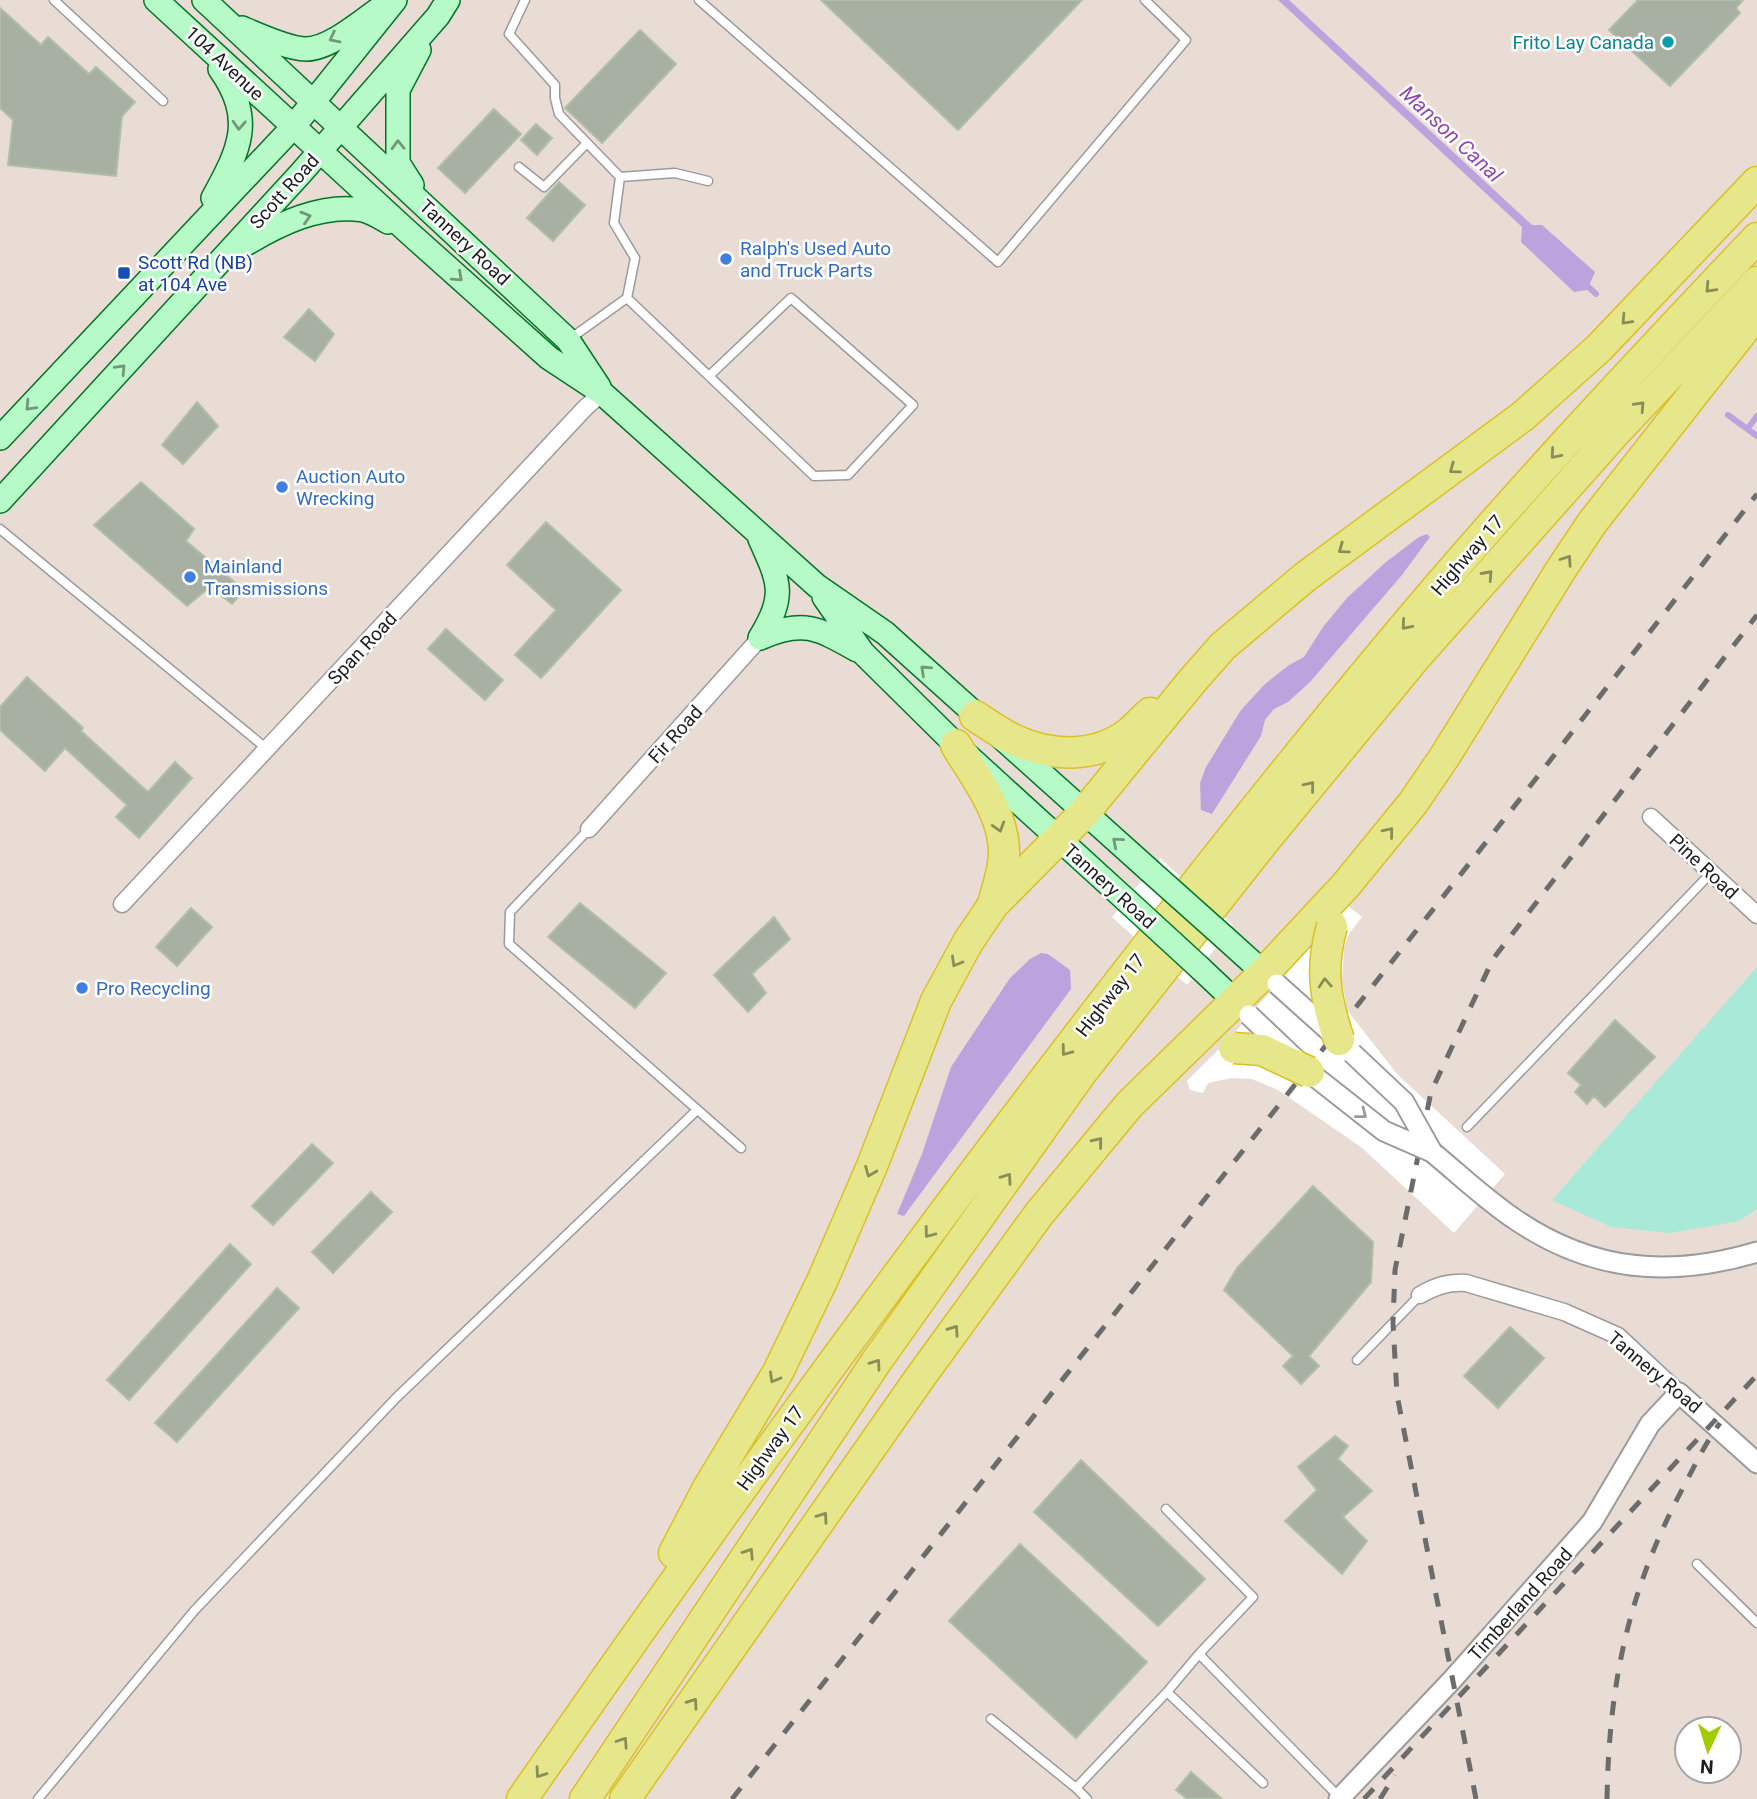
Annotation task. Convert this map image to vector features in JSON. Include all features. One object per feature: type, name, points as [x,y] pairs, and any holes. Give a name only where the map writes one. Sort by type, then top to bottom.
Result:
[{"type":"highway","points":[[621,1656],[708,1488],[778,1372],[844,1235],[936,1001],[968,942],[993,905],[1084,813],[1223,646],[1305,577],[1482,448],[1550,393],[1599,348],[1757,182]]},
{"type":"highway","name":"Highway 17","points":[[522,1799],[725,1509],[951,1203],[1243,823],[1390,644],[1590,414],[1757,238]]},
{"type":"highway","name":"Highway 17","points":[[585,1799],[876,1363],[1082,1072],[1266,839],[1415,658],[1613,435],[1757,282]]},
{"type":"highway","points":[[625,1799],[976,1299],[1040,1214],[1129,1105],[1242,1008],[1271,979],[1413,803],[1446,756],[1592,523],[1757,313]]},
{"type":"highway","points":[[975,716],[1014,740],[1032,747],[1067,753],[1083,752],[1112,743],[1129,733],[1193,680]]},
{"type":"highway","points":[[956,745],[989,802],[1000,828],[1004,854],[993,905]]},
{"type":"highway","points":[[1339,1040],[1324,981],[1326,952],[1346,885]]},
{"type":"highway","points":[[1129,1105],[1178,1067],[1217,1049],[1262,1050],[1309,1072]]},
{"type":"main road","name":"104 Avenue","points":[[156,0],[294,126]]},
{"type":"main road","name":"104 Avenue","points":[[204,0],[315,103]]},
{"type":"main road","points":[[227,21],[263,38],[307,49],[341,36],[393,0]]},
{"type":"main road","name":"Scott Road","points":[[0,438],[315,103],[393,0]]},
{"type":"main road","points":[[425,205],[398,163],[398,90],[443,8]]},
{"type":"main road","name":"Scott Road","points":[[0,501],[321,150],[443,8]]},
{"type":"main road","points":[[198,225],[234,159],[242,121],[232,86],[203,43]]},
{"type":"main road","name":"Tannery Road","points":[[315,103],[568,340],[602,393]]},
{"type":"main road","name":"Tannery Road","points":[[294,126],[549,358],[602,393],[817,586],[885,633],[1271,979]]},
{"type":"main road","points":[[223,258],[278,225],[333,209],[366,211],[407,231]]},
{"type":"main road","points":[[756,529],[775,572],[778,603],[774,616],[760,638]]},
{"type":"main road","name":"Tannery Road","points":[[817,586],[863,653],[956,745],[1242,1008]]},
{"type":"main road","points":[[760,638],[781,629],[804,627],[825,632],[863,653]]},
{"type":"street","name":"Span Road","points":[[122,904],[585,408],[602,393]]},
{"type":"street","name":"Fir Road","points":[[589,829],[760,638]]},
{"type":"street","name":"Pine Road","points":[[1651,817],[1757,915]]},
{"type":"street","name":"Tannery Road","points":[[1271,979],[1404,1101],[1432,1152]]},
{"type":"street","name":"Tannery Road","points":[[1242,1008],[1309,1072],[1384,1131],[1432,1152],[1517,1221],[1560,1245],[1607,1262],[1657,1268],[1708,1265],[1757,1252]]},
{"type":"street","name":"Tannery Road","points":[[1420,1295],[1449,1282],[1466,1283],[1583,1319],[1618,1336],[1757,1463]]},
{"type":"street","name":"Timberland Road","points":[[1340,1799],[1452,1680],[1592,1522],[1650,1424],[1679,1393]]},
{"type":"lane","points":[[54,0],[163,101]]},
{"type":"lane","points":[[525,0],[509,34],[555,85],[559,114],[620,177]]},
{"type":"lane","points":[[699,0],[998,262],[1186,40],[1145,0]]},
{"type":"lane","points":[[519,167],[544,187],[587,143]]},
{"type":"lane","points":[[620,177],[675,173],[708,181]]},
{"type":"lane","points":[[568,340],[627,298],[635,258],[614,223],[620,177]]},
{"type":"lane","points":[[627,298],[814,476],[848,475],[913,405],[791,298],[709,376]]},
{"type":"lane","points":[[0,528],[267,750]]},
{"type":"lane","points":[[589,829],[510,912],[509,944],[741,1148]]},
{"type":"lane","points":[[1468,1127],[1711,873]]},
{"type":"lane","points":[[38,1799],[194,1611],[387,1407],[697,1110]]},
{"type":"lane","points":[[1357,1360],[1420,1295]]},
{"type":"lane","points":[[1076,1788],[1253,1597],[1166,1509]]},
{"type":"lane","points":[[1697,1564],[1757,1623]]},
{"type":"lane","points":[[1199,1654],[1340,1799]]},
{"type":"lane","points":[[1167,1692],[1263,1783]]},
{"type":"lane","points":[[991,1719],[1087,1799]]},
{"type":"shaded area","points":[[0,0],[1757,0],[1757,1799],[0,1799]]},
{"type":"shaded area","points":[[1278,0],[1289,0],[1532,225],[1542,225],[1595,272],[1587,290],[1574,292],[1521,242],[1522,227]]},
{"type":"shaded area","points":[[1427,534],[1430,537],[1402,575],[1310,682],[1288,702],[1274,709],[1265,720],[1261,736],[1212,814],[1201,810],[1200,783],[1206,767],[1241,710],[1265,684],[1304,657],[1323,627],[1347,598],[1386,562]]},
{"type":"shaded area","points":[[1041,953],[1048,954],[1070,970],[1071,989],[904,1216],[897,1214],[922,1154],[951,1067],[1010,978],[1030,959]]},
{"type":"shaded area","points":[[1757,967],[1757,1209],[1739,1221],[1670,1233],[1611,1227],[1552,1200]]},
{"type":"pier","points":[[1160,858],[1233,925],[1187,985],[1112,917]]},
{"type":"pier","points":[[1348,906],[1362,917],[1348,935],[1344,949],[1342,981],[1347,1010],[1397,1074],[1505,1174],[1454,1233],[1361,1147],[1278,1090],[1252,1079],[1231,1078],[1208,1083],[1203,1093],[1190,1090],[1187,1081],[1233,1035]]},
{"type":"building","points":[[821,0],[1082,0],[958,130]]},
{"type":"building","name":"Frito Lay Canada","points":[[1638,0],[1743,0],[1736,8],[1740,13],[1670,86],[1609,30]]},
{"type":"building","points":[[0,8],[41,45],[48,37],[89,74],[96,67],[135,102],[122,116],[116,176],[8,165],[13,120],[0,108]]},
{"type":"building","points":[[640,30],[676,64],[602,143],[565,108]]},
{"type":"building","points":[[494,109],[521,134],[465,193],[438,168]]},
{"type":"building","points":[[536,124],[552,138],[537,155],[521,140]]},
{"type":"building","points":[[559,182],[585,205],[553,241],[527,218]]},
{"type":"building","points":[[309,309],[334,334],[315,361],[284,337]]},
{"type":"building","points":[[197,402],[218,426],[183,464],[162,445]]},
{"type":"building","points":[[141,482],[194,529],[186,541],[244,590],[232,604],[210,587],[187,606],[94,525]]},
{"type":"building","points":[[546,522],[621,590],[541,678],[515,655],[556,610],[507,565]]},
{"type":"building","points":[[446,629],[503,680],[485,700],[428,649]]},
{"type":"building","points":[[27,677],[148,792],[175,762],[192,778],[139,838],[116,817],[127,805],[65,748],[45,771],[0,730],[0,707]]},
{"type":"building","points":[[580,903],[666,973],[635,1008],[548,937]]},
{"type":"building","points":[[191,908],[212,927],[177,966],[156,947]]},
{"type":"building","points":[[774,917],[790,939],[752,974],[766,993],[748,1012],[714,975]]},
{"type":"building","points":[[1615,1020],[1655,1057],[1605,1107],[1594,1096],[1587,1104],[1575,1092],[1581,1085],[1568,1073]]},
{"type":"building","points":[[312,1144],[333,1163],[273,1225],[252,1206]]},
{"type":"building","points":[[1313,1186],[1373,1242],[1371,1282],[1309,1356],[1319,1366],[1301,1384],[1283,1366],[1293,1356],[1224,1290],[1237,1268]]},
{"type":"building","points":[[371,1192],[392,1212],[333,1273],[312,1252]]},
{"type":"building","points":[[230,1244],[251,1264],[129,1400],[107,1380]]},
{"type":"building","points":[[277,1288],[299,1308],[177,1442],[155,1423]]},
{"type":"building","points":[[1510,1327],[1544,1358],[1498,1408],[1464,1376]]},
{"type":"building","points":[[1335,1436],[1348,1446],[1338,1459],[1372,1491],[1343,1517],[1367,1541],[1342,1574],[1285,1521],[1317,1490],[1298,1467]]},
{"type":"building","points":[[1081,1460],[1205,1579],[1158,1626],[1034,1512]]},
{"type":"building","points":[[1020,1544],[1147,1662],[1076,1738],[949,1621]]},
{"type":"building","points":[[1191,1772],[1222,1799],[1187,1799],[1176,1790]]},
{"type":"waterway","name":"Manson Canal","points":[[1582,281],[1596,294]]},
{"type":"waterway","name":"Manson Canal","points":[[1728,415],[1757,436]]},
{"type":"waterway","points":[[1748,428],[1757,416]]},
{"type":"railway","points":[[732,1799],[1757,494]]},
{"type":"railway","points":[[1476,1799],[1397,1395],[1393,1323],[1395,1270],[1431,1092],[1493,959],[1757,615]]},
{"type":"railway","points":[[1364,1799],[1757,1375]]},
{"type":"railway","points":[[1607,1799],[1612,1715],[1618,1675],[1636,1598],[1666,1523],[1701,1453],[1720,1423]]},
{"type":"railway","points":[[1380,1799],[1395,1775]]},
{"type":"place","name":"Frito Lay Canada","points":[[1668,42]]},
{"type":"place","name":"Ralph's Used Auto and Truck Parts","points":[[726,259]]},
{"type":"place","name":"Scott Rd (NB) at 104 Ave","points":[[124,273]]},
{"type":"place","name":"Auction Auto Wrecking","points":[[282,487]]},
{"type":"place","name":"Mainland Transmissions","points":[[190,577]]},
{"type":"place","name":"Pro Recycling","points":[[82,988]]}]
